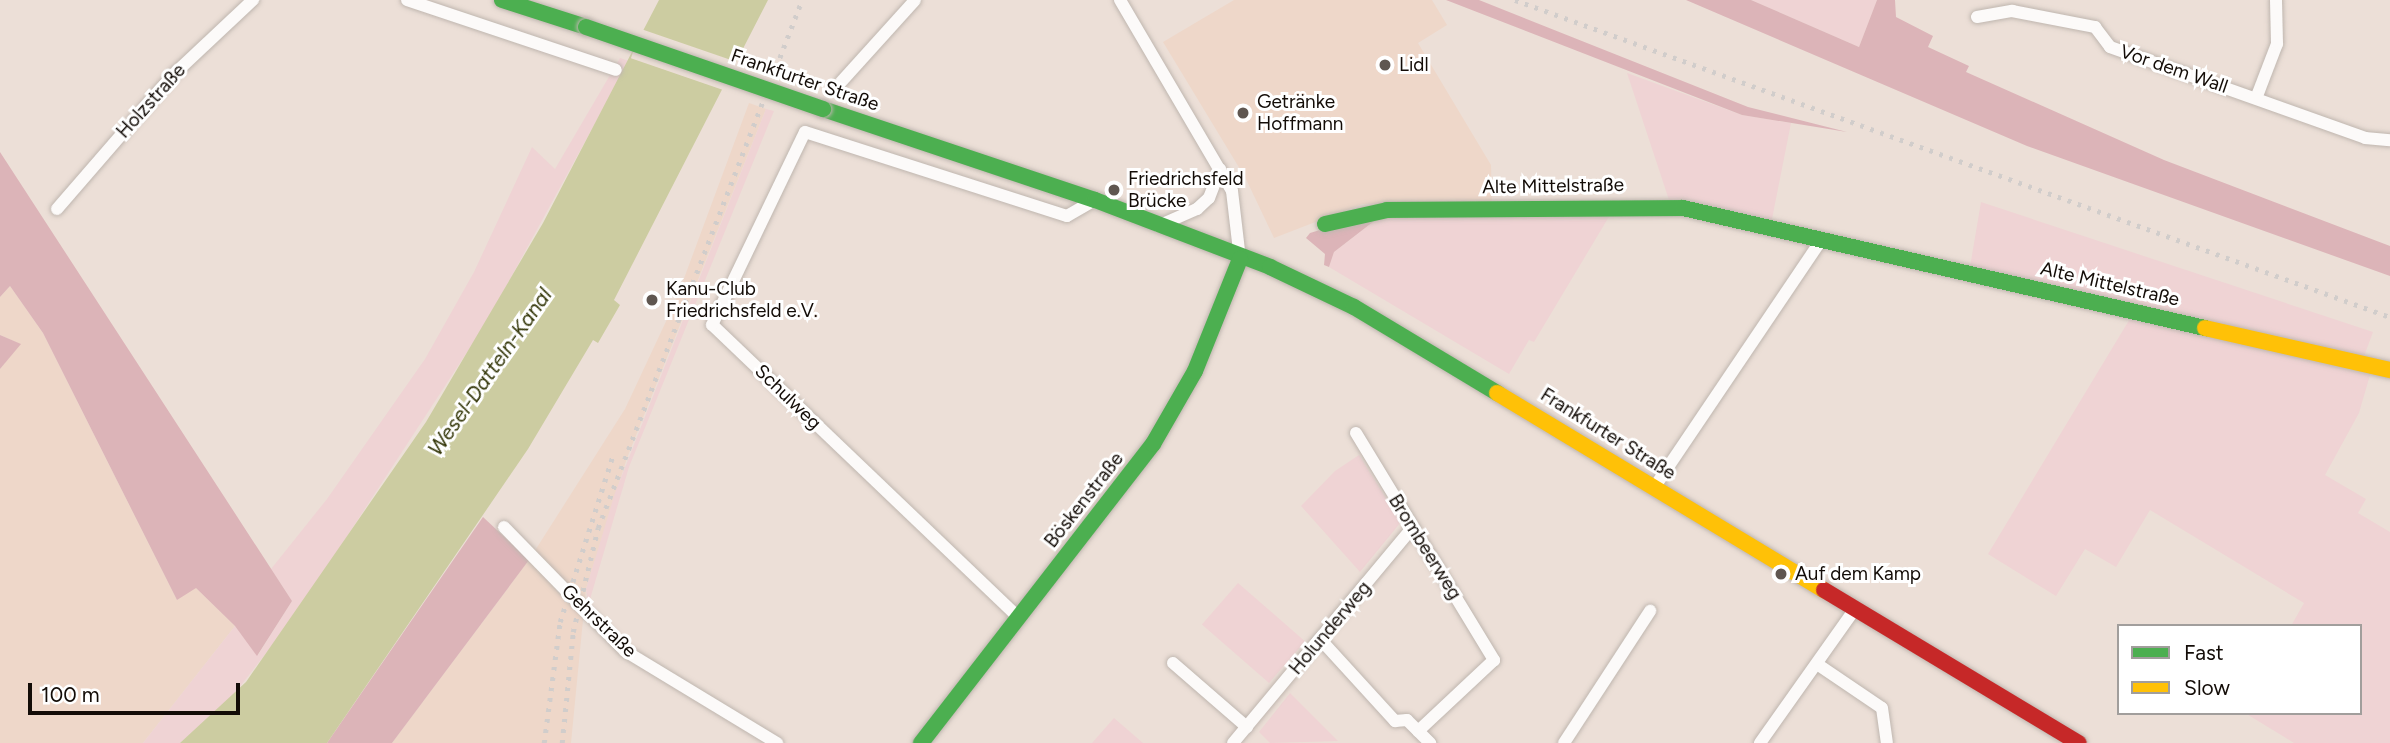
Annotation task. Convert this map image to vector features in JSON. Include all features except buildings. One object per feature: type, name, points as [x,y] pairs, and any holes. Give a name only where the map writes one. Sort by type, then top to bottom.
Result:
[{"type":"main road","name":"Frankfurter Straße","points":[[502,0],[1095,200],[1240,259],[1270,268],[1403,334],[1854,610],[2079,743]]},
{"type":"main road","name":"Alte Mittelstraße","points":[[1325,224],[1387,210],[1658,206],[1821,240],[2390,370]]},
{"type":"main road","name":"Böskenstraße","points":[[921,743],[1153,444],[1195,371],[1240,259]]},
{"type":"street","name":"Holzstraße","points":[[57,209],[164,85],[253,0]]},
{"type":"street","points":[[407,0],[616,70]]},
{"type":"street","points":[[841,82],[915,0]]},
{"type":"street","points":[[1120,0],[1232,191],[1240,259]]},
{"type":"street","points":[[2257,96],[2277,44],[2276,0]]},
{"type":"street","name":"Vor dem Wall","points":[[1977,17],[2012,10],[2095,27],[2110,47],[2257,96],[2365,138],[2390,140]]},
{"type":"street","name":"Schulweg","points":[[1018,617],[712,325],[805,132],[1067,216],[1095,200]]},
{"type":"street","points":[[1158,226],[1198,209],[1209,198],[1220,169]]},
{"type":"street","points":[[1654,488],[1821,240]]},
{"type":"street","name":"Brombeerweg","points":[[1356,433],[1494,660],[1418,731]]},
{"type":"street","name":"Gehrstraße","points":[[504,527],[625,651],[777,743]]},
{"type":"street","name":"Holunderweg","points":[[1233,743],[1412,528]]},
{"type":"street","points":[[1760,743],[1854,610]]},
{"type":"street","points":[[1564,743],[1650,611]]},
{"type":"street","points":[[1321,640],[1395,721],[1407,720],[1430,743]]},
{"type":"street","points":[[1173,663],[1247,727]]},
{"type":"street","points":[[1816,664],[1882,708],[1887,743]]},
{"type":"shaded area","points":[[1234,0],[1432,0],[1447,25],[1418,43],[1491,165],[1492,202],[1362,204],[1274,238],[1246,179],[1163,42]]},
{"type":"shaded area","points":[[1446,0],[1479,0],[1748,107],[1847,132],[1742,115]]},
{"type":"shaded area","points":[[1686,0],[1751,0],[1859,47],[1877,0],[1895,0],[1896,17],[1933,36],[1928,47],[1969,66],[1966,72],[2164,160],[2390,246],[2390,276],[2027,146]]},
{"type":"shaded area","points":[[1751,0],[1877,0],[1859,47]]},
{"type":"shaded area","points":[[620,58],[629,61],[486,323],[295,616],[231,698],[180,743],[143,743],[235,626],[258,655],[292,601],[271,569],[327,499],[425,359],[474,272],[532,147],[555,169]]},
{"type":"shaded area","points":[[1627,73],[1742,115],[1791,123],[1771,224],[1669,200]]},
{"type":"shaded area","points":[[749,103],[766,109],[627,458],[586,589],[571,743],[392,743],[529,560],[625,409],[676,300]],"holes":[[[538,569],[566,584],[561,596]]]},
{"type":"shaded area","points":[[766,109],[774,111],[629,467],[588,606],[586,589],[615,493]]},
{"type":"shaded area","points":[[0,152],[292,601],[257,656],[235,626],[196,588],[177,600],[43,333],[10,286],[0,297]]},
{"type":"shaded area","points":[[1981,202],[2373,332],[2363,359],[1970,267]]},
{"type":"shaded area","points":[[1610,215],[1534,342],[1529,340],[1509,374],[1329,267],[1334,252],[1377,219],[1367,216]]},
{"type":"shaded area","points":[[1378,218],[1334,252],[1329,267],[1324,265],[1325,254],[1306,238],[1310,233],[1356,219]]},
{"type":"shaded area","points":[[10,286],[43,333],[177,600],[195,587],[235,626],[143,743],[0,743],[0,369],[20,344],[0,335],[0,297]]},
{"type":"shaded area","points":[[2131,317],[2370,375],[2359,413],[2325,475],[2366,499],[2358,513],[2390,532],[2390,743],[2294,743],[2248,715],[2362,715],[2362,624],[2292,624],[2304,603],[2150,510],[2116,567],[2085,549],[2056,596],[1988,554]]},
{"type":"shaded area","points":[[0,335],[21,344],[0,369]]},
{"type":"shaded area","points":[[1359,455],[1401,522],[1360,572],[1301,506],[1335,471]]},
{"type":"shaded area","points":[[483,517],[529,560],[392,743],[327,743]]},
{"type":"shaded area","points":[[1238,583],[1305,641],[1269,683],[1202,625]]},
{"type":"shaded area","points":[[1290,693],[1338,741],[1270,743],[1259,732]]},
{"type":"shaded area","points":[[1114,718],[1143,743],[1092,743]]},
{"type":"water","name":"Wesel-Datteln-Kanal","points":[[659,0],[768,0],[614,300],[620,305],[598,343],[593,340],[528,449],[327,743],[180,743],[246,682],[426,422],[543,223]]},
{"type":"pier","points":[[641,29],[741,64],[731,93],[631,58]]},
{"type":"railway","points":[[562,743],[573,632],[598,528],[802,0]]},
{"type":"railway","points":[[1515,0],[2390,317]]},
{"type":"railway","points":[[544,743],[560,622],[613,455]]},
{"type":"traffic: fast","points":[[502,0],[586,27]]},
{"type":"traffic: fast","points":[[586,27],[823,109]]},
{"type":"traffic: fast","points":[[823,109],[1095,200],[1270,267],[1354,307],[1497,393]]},
{"type":"traffic: fast","points":[[1325,224],[1387,210],[1683,208],[2205,328]]},
{"type":"traffic: fast","points":[[921,743],[1153,444],[1195,371],[1240,259]]},
{"type":"traffic: slow","points":[[2205,328],[2390,370]]},
{"type":"traffic: slow","points":[[1497,393],[1824,590]]},
{"type":"traffic: jam","points":[[1824,590],[2079,743]]},
{"type":"place","name":"Lidl","points":[[1385,65]]},
{"type":"place","name":"Getränke Hoffmann","points":[[1243,113]]},
{"type":"place","name":"Friedrichsfeld Brücke","points":[[1114,190]]},
{"type":"place","name":"Kanu-Club Friedrichsfeld e.V.","points":[[652,300]]},
{"type":"place","name":"Auf dem Kamp","points":[[1781,574]]}]
